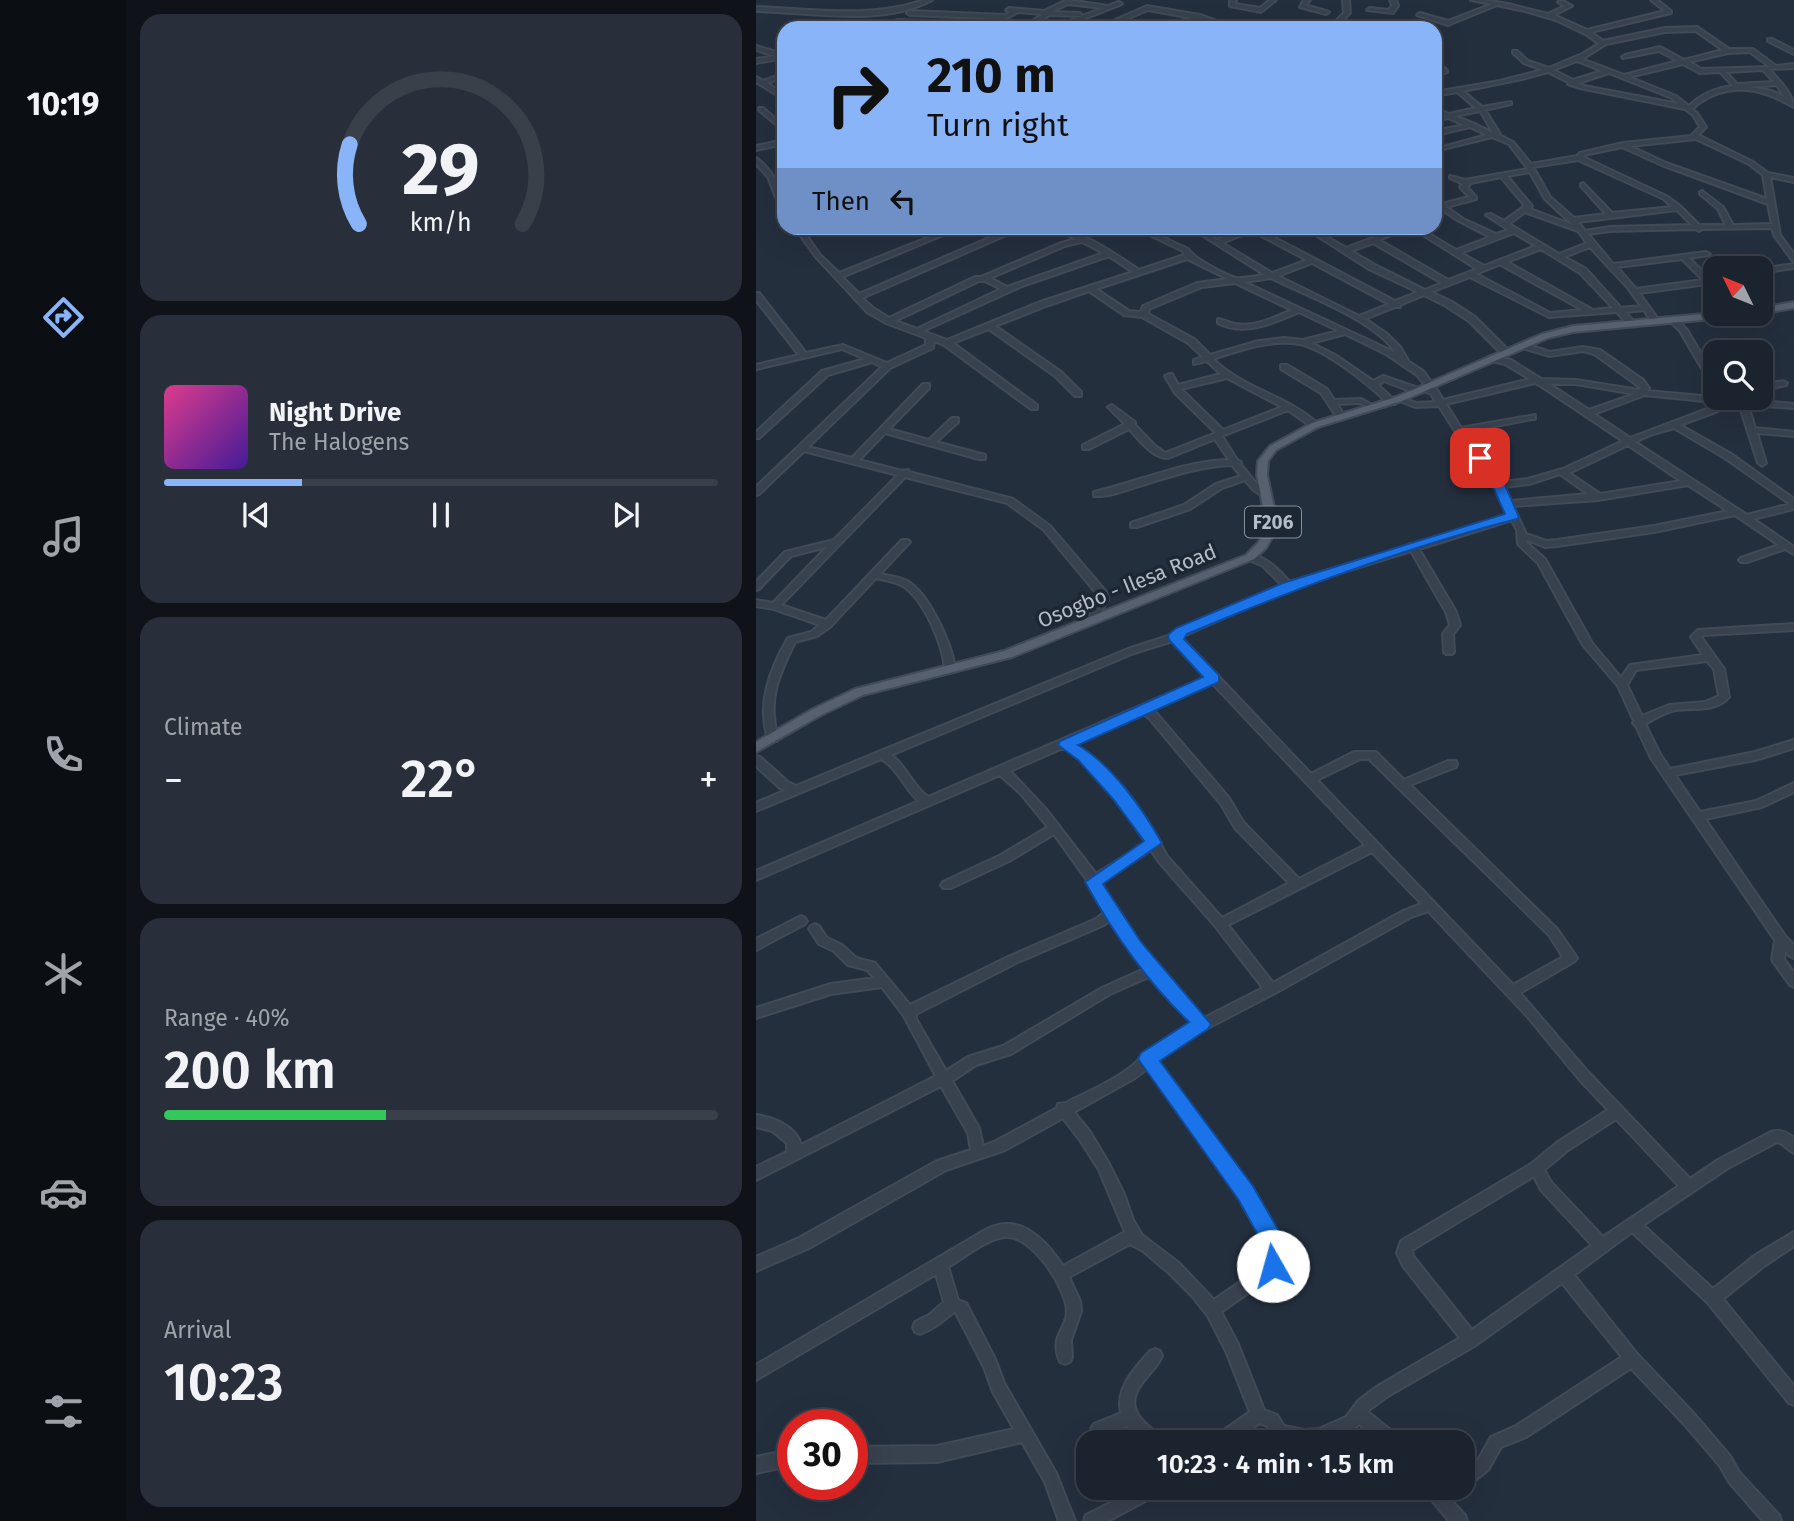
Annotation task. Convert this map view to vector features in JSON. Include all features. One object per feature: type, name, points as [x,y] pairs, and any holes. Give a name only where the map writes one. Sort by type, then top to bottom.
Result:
[{"type":"main road","points":[[1773,309],[1793,306]]},
{"type":"main road","name":"Osogbo - Ilesa Road","points":[[756,748],[817,712],[859,692],[1008,654],[1250,557],[1270,536],[1273,524],[1262,466],[1266,455],[1283,442],[1315,425],[1395,400],[1522,345],[1573,329],[1703,317]]},
{"type":"street","points":[[756,9],[863,14],[915,6],[929,0]]},
{"type":"street","points":[[1233,0],[1232,5],[1261,10],[1273,0]]},
{"type":"street","points":[[1307,0],[1302,6],[1326,12]]},
{"type":"street","points":[[1339,21],[1347,13],[1346,0]]},
{"type":"street","points":[[1370,10],[1391,12],[1395,6],[1392,0]]},
{"type":"street","points":[[1474,0],[1548,16],[1586,32],[1602,43]]},
{"type":"street","points":[[1586,32],[1670,10],[1654,0]]},
{"type":"street","points":[[1035,21],[1071,1],[1109,7]]},
{"type":"street","points":[[1548,16],[1569,6],[1561,2]]},
{"type":"street","points":[[1075,21],[1119,4]]},
{"type":"street","points":[[1442,21],[1448,23],[1498,4]]},
{"type":"street","points":[[898,21],[915,6]]},
{"type":"street","points":[[1118,21],[1147,8],[1211,21]]},
{"type":"street","points":[[973,21],[987,10]]},
{"type":"street","points":[[910,13],[1005,18],[1012,11],[1085,16]]},
{"type":"street","points":[[1420,15],[1441,21]]},
{"type":"street","points":[[1658,15],[1678,29]]},
{"type":"street","points":[[1185,21],[1198,17]]},
{"type":"street","points":[[1442,93],[1548,70],[1578,59],[1602,43],[1678,29],[1701,30],[1728,51]]},
{"type":"street","points":[[1626,39],[1646,50]]},
{"type":"street","points":[[1770,40],[1794,52]]},
{"type":"street","points":[[756,48],[777,54]]},
{"type":"street","points":[[1625,57],[1646,50],[1663,50],[1700,71],[1794,66]]},
{"type":"street","points":[[1622,77],[1728,51],[1751,50],[1775,68]]},
{"type":"street","points":[[1515,52],[1527,62],[1570,83],[1690,108]]},
{"type":"street","points":[[756,61],[777,57]]},
{"type":"street","points":[[1578,59],[1666,92],[1690,108],[1703,125],[1694,136]]},
{"type":"street","points":[[1765,68],[1792,103]]},
{"type":"street","points":[[1721,70],[1735,86],[1792,103]]},
{"type":"street","points":[[1570,83],[1607,71]]},
{"type":"street","points":[[759,81],[777,77]]},
{"type":"street","points":[[759,81],[777,93]]},
{"type":"street","points":[[1690,108],[1701,96],[1735,86],[1779,83]]},
{"type":"street","points":[[1458,90],[1482,110],[1497,134]]},
{"type":"street","points":[[1442,118],[1509,103]]},
{"type":"street","points":[[761,109],[777,123]]},
{"type":"street","points":[[1442,113],[1497,134],[1511,143],[1531,168],[1552,203],[1573,220],[1635,291],[1656,322]]},
{"type":"street","points":[[1442,132],[1473,125]]},
{"type":"street","points":[[1442,149],[1497,134]]},
{"type":"street","points":[[1452,177],[1468,182],[1579,158],[1582,154],[1623,145],[1694,136],[1751,163],[1766,174],[1794,180]]},
{"type":"street","points":[[756,148],[777,144]]},
{"type":"street","points":[[1623,145],[1664,164],[1771,203]]},
{"type":"street","points":[[1579,158],[1666,198],[1699,229]]},
{"type":"street","points":[[756,160],[771,176],[777,190]]},
{"type":"street","points":[[1766,174],[1774,226],[1780,243],[1794,259]]},
{"type":"street","points":[[1501,175],[1528,203],[1529,211]]},
{"type":"street","points":[[1442,203],[1474,198],[1463,187],[1468,182]]},
{"type":"street","points":[[1583,186],[1610,215]]},
{"type":"street","points":[[1702,193],[1721,208],[1731,228]]},
{"type":"street","points":[[1504,224],[1552,203]]},
{"type":"street","points":[[1442,206],[1494,236]]},
{"type":"street","points":[[1573,220],[1678,207]]},
{"type":"street","points":[[1529,211],[1582,231],[1774,226]]},
{"type":"street","points":[[1489,215],[1592,278],[1632,324]]},
{"type":"street","points":[[1456,252],[1514,230]]},
{"type":"street","points":[[803,235],[818,256],[870,310],[890,321],[947,343],[1034,407]]},
{"type":"street","points":[[838,276],[940,235]]},
{"type":"street","points":[[858,297],[1000,235]]},
{"type":"street","points":[[1071,235],[1137,272]]},
{"type":"street","points":[[1153,235],[1186,250],[1188,256]]},
{"type":"street","points":[[1206,235],[1272,276],[1360,318],[1404,359]]},
{"type":"street","points":[[1217,242],[1235,235]]},
{"type":"street","points":[[1265,235],[1397,305]]},
{"type":"street","points":[[1320,235],[1372,267],[1449,304],[1472,319],[1505,352]]},
{"type":"street","points":[[1348,250],[1387,235]]},
{"type":"street","points":[[1428,235],[1483,270]]},
{"type":"street","points":[[890,321],[1063,244],[1082,240]]},
{"type":"street","points":[[1374,240],[1448,283]]},
{"type":"street","points":[[1560,256],[1592,244]]},
{"type":"street","points":[[1360,318],[1448,283],[1473,276],[1542,246]]},
{"type":"street","points":[[918,331],[1006,289],[1109,254]]},
{"type":"street","points":[[1612,266],[1706,254]]},
{"type":"street","points":[[947,343],[1137,272],[1188,256],[1404,359],[1413,359],[1414,368],[1424,388]]},
{"type":"street","points":[[1684,257],[1703,273]]},
{"type":"street","points":[[1144,315],[1146,308],[1193,287],[1272,276],[1311,261]]},
{"type":"street","points":[[1504,263],[1590,311]]},
{"type":"street","points":[[1773,269],[1794,266]]},
{"type":"street","points":[[1473,276],[1546,314],[1618,307],[1646,308]]},
{"type":"street","points":[[982,279],[1006,289]]},
{"type":"street","points":[[1635,291],[1703,282]]},
{"type":"street","points":[[1091,289],[1127,313],[1144,315],[1191,341],[1217,369],[1315,425]]},
{"type":"street","points":[[756,295],[804,356]]},
{"type":"street","points":[[1221,321],[1230,327],[1249,326],[1298,310]]},
{"type":"street","points":[[1674,320],[1703,364]]},
{"type":"street","points":[[990,327],[1058,374],[1078,394]]},
{"type":"street","points":[[1197,362],[1262,343],[1304,342],[1345,331]]},
{"type":"street","points":[[756,492],[887,366],[930,346],[930,336]]},
{"type":"street","points":[[1304,342],[1374,384],[1395,400],[1421,406],[1537,380],[1703,397]]},
{"type":"street","points":[[1522,345],[1550,354],[1583,349],[1597,352],[1646,388],[1643,392],[1589,413]]},
{"type":"street","points":[[756,368],[843,347],[887,366]]},
{"type":"street","points":[[1491,358],[1508,362],[1632,440],[1689,482],[1790,548]]},
{"type":"street","points":[[756,436],[825,373],[872,360]]},
{"type":"street","points":[[1284,367],[1324,391],[1341,417]]},
{"type":"street","points":[[1176,387],[1228,375]]},
{"type":"street","points":[[1169,376],[1218,434],[1255,489],[1267,499],[1257,519]]},
{"type":"street","points":[[1374,384],[1383,378],[1434,392],[1498,485],[1525,546],[1542,561],[1588,645],[1622,685],[1638,723],[1668,773],[1781,939],[1794,953]]},
{"type":"street","points":[[1773,386],[1783,383]]},
{"type":"street","points":[[854,460],[926,386]]},
{"type":"street","points":[[1332,402],[1361,401],[1372,407]]},
{"type":"street","points":[[1773,403],[1794,406]]},
{"type":"street","points":[[1112,407],[1132,424],[1158,453],[1165,456],[1178,473]]},
{"type":"street","points":[[1165,456],[1287,408]]},
{"type":"street","points":[[1498,485],[1564,472],[1632,440],[1712,410]]},
{"type":"street","points":[[1748,410],[1751,430],[1762,456],[1762,463]]},
{"type":"street","points":[[1459,431],[1532,417]]},
{"type":"street","points":[[930,443],[955,421]]},
{"type":"street","points":[[1086,446],[1132,424]]},
{"type":"street","points":[[1671,425],[1679,426],[1711,446],[1794,504]]},
{"type":"street","points":[[883,430],[982,457]]},
{"type":"street","points":[[1751,430],[1794,434]]},
{"type":"street","points":[[804,448],[999,497],[1036,518],[1077,561],[1102,593],[1103,600],[1096,617]]},
{"type":"street","points":[[1097,494],[1133,487],[1178,473],[1237,462]]},
{"type":"street","points":[[775,606],[905,472]]},
{"type":"street","points":[[1564,472],[1595,496]]},
{"type":"street","points":[[1133,524],[1187,507],[1219,486],[1246,477]]},
{"type":"street","points":[[1507,504],[1595,496],[1689,482]]},
{"type":"street","points":[[1746,518],[1794,504]]},
{"type":"street","points":[[1521,535],[1545,544],[1557,543],[1654,529],[1735,512]]},
{"type":"street","points":[[756,807],[787,790],[882,755],[1131,651],[1173,638],[1288,586],[1513,517]]},
{"type":"street","points":[[756,587],[788,554],[838,542]]},
{"type":"street","points":[[772,738],[768,702],[771,679],[791,640],[814,634],[828,623],[905,542]]},
{"type":"street","points":[[1413,546],[1451,612],[1455,625],[1448,634],[1450,652]]},
{"type":"street","points":[[1744,560],[1790,548]]},
{"type":"street","points":[[1250,557],[1266,564],[1288,586]]},
{"type":"street","points":[[874,575],[904,583],[914,590],[944,638],[950,669]]},
{"type":"street","points":[[756,603],[775,606],[828,623]]},
{"type":"street","points":[[1638,723],[1668,708],[1711,705],[1724,697],[1721,675],[1696,637],[1697,633],[1794,627]]},
{"type":"street","points":[[1173,638],[1511,992],[1689,1187]]},
{"type":"street","points":[[1622,685],[1633,667],[1710,657]]},
{"type":"street","points":[[756,876],[872,828],[926,801],[1066,745],[1213,678]]},
{"type":"street","points":[[1144,710],[1153,716],[1225,801],[1239,825],[1297,884]]},
{"type":"street","points":[[1668,773],[1755,756],[1794,744]]},
{"type":"street","points":[[1066,745],[1084,756],[1119,795],[1163,859],[1220,924],[1271,990]]},
{"type":"street","points":[[1309,780],[1358,755],[1368,754],[1403,784],[1553,932],[1571,955],[1569,960],[1511,992]]},
{"type":"street","points":[[882,755],[895,762],[911,788],[926,801]]},
{"type":"street","points":[[756,760],[787,790]]},
{"type":"street","points":[[1403,784],[1452,764]]},
{"type":"street","points":[[1003,771],[1017,782],[1054,829],[1153,970],[1202,1024]]},
{"type":"street","points":[[1697,817],[1758,804],[1794,787]]},
{"type":"street","points":[[947,885],[1005,858],[1054,829]]},
{"type":"street","points":[[1093,882],[1154,843]]},
{"type":"street","points":[[1220,924],[1371,847]]},
{"type":"street","points":[[756,1264],[804,1243],[942,1166],[978,1151],[1000,1146],[1063,1108],[1130,1074],[1147,1059],[1202,1024],[1271,990],[1407,914],[1430,906]]},
{"type":"street","points":[[909,1014],[918,1005],[1100,922],[1113,912]]},
{"type":"street","points":[[756,945],[801,921]]},
{"type":"street","points":[[815,929],[823,941],[838,948],[852,962],[870,966],[909,1014],[974,1132],[978,1151]]},
{"type":"street","points":[[1781,939],[1778,960],[1794,982]]},
{"type":"street","points":[[756,1174],[945,1078],[972,1061],[1007,1050],[1106,991],[1153,970]]},
{"type":"street","points":[[756,1013],[831,989],[885,982]]},
{"type":"street","points":[[1147,1059],[1245,1192],[1279,1252],[1273,1266],[1212,1310]]},
{"type":"street","points":[[1063,1108],[1092,1142],[1115,1188],[1124,1219],[1136,1237],[1154,1250],[1212,1310],[1259,1415],[1272,1420],[1276,1430]]},
{"type":"street","points":[[1471,1340],[1408,1261],[1404,1249],[1414,1240],[1536,1168],[1563,1146],[1617,1111]]},
{"type":"street","points":[[756,1121],[770,1121],[787,1134],[794,1141],[794,1155]]},
{"type":"street","points":[[1331,1430],[1359,1415],[1364,1405],[1383,1391],[1471,1340],[1633,1224],[1723,1164],[1776,1136],[1784,1137],[1794,1147]]},
{"type":"street","points":[[1536,1168],[1546,1186],[1602,1246]]},
{"type":"street","points":[[1633,1224],[1713,1298],[1788,1381],[1794,1398]]},
{"type":"street","points":[[756,1373],[990,1235],[1006,1230],[1025,1235],[1043,1251],[1060,1275],[1074,1308],[1073,1320],[1063,1336],[1065,1357]]},
{"type":"street","points":[[1060,1275],[1129,1237],[1136,1237]]},
{"type":"street","points":[[1713,1298],[1759,1261],[1794,1238]]},
{"type":"street","points":[[940,1264],[952,1304],[961,1308],[1023,1434],[1051,1478],[1067,1521]]},
{"type":"street","points":[[1565,1275],[1632,1359],[1690,1420],[1725,1461],[1734,1477],[1773,1521]]},
{"type":"street","points":[[920,1327],[934,1320],[952,1304]]},
{"type":"street","points":[[1142,1430],[1130,1417],[1130,1384],[1155,1356]]},
{"type":"street","points":[[1475,1471],[1483,1465],[1496,1442],[1521,1432],[1632,1359]]},
{"type":"street","points":[[1237,1430],[1259,1415]]},
{"type":"street","points":[[1359,1415],[1378,1430]]},
{"type":"street","points":[[1099,1429],[1130,1417]]},
{"type":"street","points":[[868,1455],[937,1454],[1023,1434]]},
{"type":"street","points":[[756,1465],[777,1460]]},
{"type":"street","points":[[1093,1521],[1132,1500]]},
{"type":"street","points":[[1441,1500],[1459,1521]]},
{"type":"route","points":[[1273,1266],[1278,1260],[1279,1252],[1245,1192],[1147,1059],[1202,1024],[1173,996],[1135,947],[1093,882],[1154,843],[1119,795],[1084,756],[1066,745],[1213,678],[1177,640],[1175,635],[1182,631],[1288,586],[1301,584],[1469,527],[1513,517],[1495,478],[1480,458]]}]
